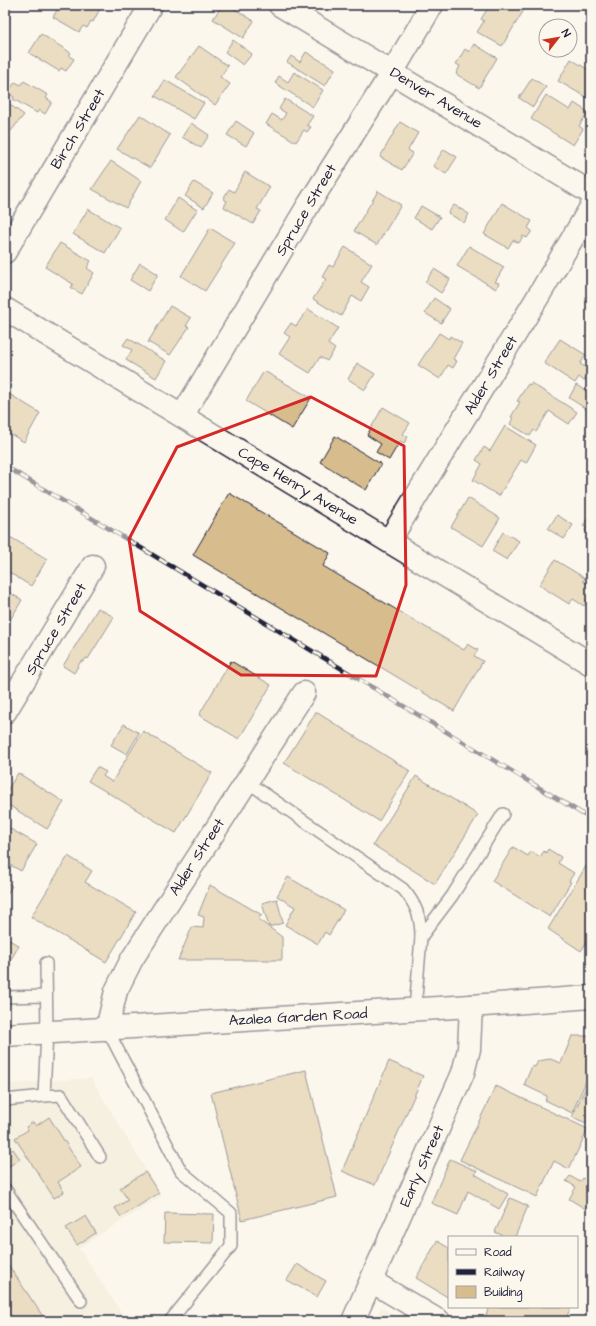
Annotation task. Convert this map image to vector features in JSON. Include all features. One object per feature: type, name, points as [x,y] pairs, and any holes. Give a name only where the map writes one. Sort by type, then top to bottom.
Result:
[{"type":"street","name":"Birch Street","points":[[5,252],[151,5]]},
{"type":"street","name":"Denver Avenue","points":[[280,5],[393,71],[591,193]]},
{"type":"street","name":"Spruce Street","points":[[182,416],[309,204],[393,71],[432,5]]},
{"type":"street","name":"Alder Street","points":[[389,541],[591,207]]},
{"type":"street","name":"Cape Henry Avenue","points":[[5,309],[591,664]]},
{"type":"street","name":"Spruce Street","points":[[5,712],[94,566]]},
{"type":"street","name":"Alder Street","points":[[107,1029],[111,1006],[119,984],[132,959],[304,693]]},
{"type":"street","name":"Azalea Garden Road","points":[[5,1035],[415,1010],[591,996]]},
{"type":"street","name":"Early Street","points":[[353,1321],[463,1073],[469,1050],[471,1006]]},
{"type":"street","points":[[371,1281],[439,1321]]},
{"type":"lane","points":[[246,781],[403,889],[412,899],[418,911],[421,924],[415,1010]]},
{"type":"lane","points":[[421,937],[452,896],[503,814]]},
{"type":"lane","points":[[44,1096],[47,1032],[46,963]]},
{"type":"lane","points":[[5,997],[46,996]]},
{"type":"lane","points":[[107,1029],[181,1171],[231,1213],[231,1246],[170,1321]]},
{"type":"lane","points":[[5,1100],[61,1095],[100,1157]]},
{"type":"lane","points":[[5,1189],[81,1301]]},
{"type":"highlighted area","points":[[311,397],[404,446],[406,585],[376,676],[241,675],[140,611],[129,539],[177,447]]},
{"type":"shaded area","points":[[91,1078],[162,1196],[79,1248],[127,1321],[5,1321],[5,1084]]},
{"type":"shaded area","points":[[381,1307],[404,1321],[374,1321]]},
{"type":"building","points":[[60,5],[102,5],[93,22],[91,21],[87,28],[83,26],[79,32],[53,17]]},
{"type":"building","points":[[222,5],[228,5],[254,21],[243,38],[213,19]]},
{"type":"building","points":[[490,5],[527,5],[502,46],[477,32],[484,21],[481,19]]},
{"type":"building","points":[[41,34],[71,53],[69,56],[74,59],[66,71],[61,68],[59,71],[29,53]]},
{"type":"building","points":[[233,40],[252,54],[243,65],[225,52]]},
{"type":"building","points":[[474,44],[497,58],[479,88],[456,74],[460,66],[456,64],[465,49],[469,52]]},
{"type":"building","points":[[199,46],[228,66],[220,77],[230,84],[215,105],[176,77]]},
{"type":"building","points":[[306,52],[335,69],[325,86],[287,62],[291,56],[300,62]]},
{"type":"building","points":[[571,59],[587,69],[591,63],[591,100],[558,81]]},
{"type":"building","points":[[294,72],[323,90],[313,107],[275,83],[279,76],[288,82]]},
{"type":"building","points":[[532,78],[546,87],[533,107],[519,98]]},
{"type":"building","points":[[165,80],[204,103],[194,119],[155,96]]},
{"type":"building","points":[[24,81],[48,95],[46,98],[52,102],[45,114],[39,110],[37,113],[13,99],[14,97],[8,93],[15,82],[21,85]]},
{"type":"building","points":[[546,95],[570,110],[574,103],[588,112],[579,126],[583,129],[573,145],[531,119]]},
{"type":"building","points":[[285,99],[313,116],[307,125],[311,127],[307,132],[304,130],[296,142],[266,124],[272,114],[282,120],[286,113],[279,109]]},
{"type":"building","points":[[5,101],[24,115],[11,131],[5,126]]},
{"type":"building","points":[[140,115],[170,135],[150,168],[117,149]]},
{"type":"building","points":[[236,121],[254,133],[246,146],[227,135]]},
{"type":"building","points":[[400,122],[418,133],[408,150],[413,153],[402,170],[380,157]]},
{"type":"building","points":[[191,123],[209,135],[201,148],[182,137]]},
{"type":"building","points":[[444,149],[457,157],[446,174],[433,166]]},
{"type":"building","points":[[111,161],[141,181],[126,208],[92,189]]},
{"type":"building","points":[[245,172],[270,187],[257,209],[261,211],[253,224],[224,207],[227,201],[223,199],[229,189],[234,192]]},
{"type":"building","points":[[194,182],[213,193],[204,208],[185,196]]},
{"type":"building","points":[[378,191],[401,205],[377,245],[354,231]]},
{"type":"building","points":[[178,198],[197,210],[183,232],[165,220]]},
{"type":"building","points":[[502,203],[532,221],[528,228],[532,231],[527,238],[523,236],[519,243],[513,240],[508,248],[484,234]]},
{"type":"building","points":[[454,205],[469,214],[464,223],[448,213]]},
{"type":"building","points":[[421,206],[440,217],[432,229],[414,218]]},
{"type":"building","points":[[88,209],[120,228],[105,253],[73,234]]},
{"type":"building","points":[[210,228],[235,243],[205,291],[181,276]]},
{"type":"building","points":[[60,243],[91,261],[87,268],[94,273],[82,294],[71,288],[73,284],[45,267]]},
{"type":"building","points":[[469,246],[504,267],[495,282],[499,283],[496,289],[457,266]]},
{"type":"building","points":[[345,247],[372,264],[361,282],[369,287],[361,301],[352,296],[341,316],[313,299],[326,279],[322,277],[329,265],[333,267]]},
{"type":"building","points":[[140,263],[158,274],[148,291],[130,280]]},
{"type":"building","points":[[434,269],[450,279],[441,293],[425,282]]},
{"type":"building","points":[[434,298],[450,309],[441,323],[425,313]]},
{"type":"building","points":[[170,306],[191,318],[186,326],[189,327],[170,355],[148,342]]},
{"type":"building","points":[[308,309],[338,328],[328,344],[335,349],[327,361],[320,357],[310,373],[279,354],[290,337],[284,333],[291,323],[296,326]]},
{"type":"building","points":[[439,333],[449,339],[450,336],[462,343],[453,359],[457,361],[453,368],[448,365],[440,379],[418,365]]},
{"type":"building","points":[[128,338],[166,361],[156,378],[126,360],[132,350],[123,345]]},
{"type":"building","points":[[560,339],[586,355],[580,364],[591,370],[584,381],[579,377],[575,383],[544,363]]},
{"type":"building","points":[[357,363],[375,374],[365,390],[348,379]]},
{"type":"building","points":[[264,371],[311,398],[292,429],[246,401]]},
{"type":"building","points":[[531,383],[577,412],[569,424],[549,411],[536,432],[534,430],[530,436],[510,424],[513,418],[511,417],[520,402],[517,401],[528,384],[530,385]]},
{"type":"building","points":[[576,385],[591,394],[591,406],[588,410],[569,398]]},
{"type":"building","points":[[6,392],[40,413],[24,442],[5,431]]},
{"type":"building","points":[[383,407],[410,423],[403,434],[408,437],[404,443],[400,441],[389,460],[376,452],[381,444],[367,435]]},
{"type":"building","points":[[505,426],[536,445],[526,463],[521,460],[499,496],[473,480],[482,464],[476,460],[484,447],[490,451]]},
{"type":"building","points":[[335,436],[381,464],[366,490],[320,462]]},
{"type":"building","points":[[229,493],[330,553],[323,566],[464,650],[468,644],[478,650],[474,656],[483,661],[454,711],[193,555]]},
{"type":"building","points":[[468,498],[500,518],[483,546],[451,527]]},
{"type":"building","points":[[591,513],[591,535],[585,531],[586,527],[583,526]]},
{"type":"building","points":[[557,515],[573,525],[564,539],[548,529]]},
{"type":"building","points":[[503,532],[519,541],[507,560],[492,551]]},
{"type":"building","points":[[5,534],[47,559],[31,586],[5,570]]},
{"type":"building","points":[[555,560],[585,578],[583,581],[591,586],[591,594],[584,606],[573,599],[569,604],[539,585]]},
{"type":"building","points":[[5,590],[22,600],[6,627],[5,627]]},
{"type":"building","points":[[98,608],[114,617],[88,659],[86,658],[83,662],[81,661],[74,673],[63,666]]},
{"type":"building","points":[[231,661],[271,685],[239,739],[199,715]]},
{"type":"building","points":[[316,712],[410,771],[379,821],[284,763]]},
{"type":"building","points":[[124,724],[139,733],[127,754],[111,745]]},
{"type":"building","points":[[143,731],[212,773],[176,833],[88,781],[97,767],[106,772],[103,776],[112,782]]},
{"type":"building","points":[[18,773],[64,802],[47,829],[5,803],[5,794]]},
{"type":"building","points":[[416,776],[478,815],[435,884],[373,845]]},
{"type":"building","points":[[5,826],[37,844],[21,871],[5,862]]},
{"type":"building","points":[[513,847],[528,856],[531,851],[540,857],[544,851],[546,853],[548,849],[561,857],[558,863],[574,873],[569,881],[571,882],[550,917],[492,881]]},
{"type":"building","points":[[68,856],[92,871],[85,882],[136,912],[106,962],[31,917]]},
{"type":"building","points":[[591,858],[591,935],[581,951],[548,929]]},
{"type":"building","points":[[288,877],[344,910],[329,935],[325,932],[318,944],[285,925],[295,907],[277,896]]},
{"type":"building","points":[[5,881],[12,886],[5,897]]},
{"type":"building","points":[[210,885],[262,915],[258,919],[282,937],[282,960],[178,960],[192,927],[203,928],[204,917],[198,915]]},
{"type":"building","points":[[277,899],[283,923],[269,927],[262,903]]},
{"type":"building","points":[[5,937],[19,946],[5,969]]},
{"type":"building","points":[[572,1036],[591,1036],[591,1070],[572,1113],[545,1100],[547,1096],[524,1085],[532,1066],[535,1067],[538,1061],[550,1059],[561,1063]]},
{"type":"building","points":[[389,1061],[423,1076],[375,1185],[342,1171]]},
{"type":"building","points":[[306,1070],[337,1197],[242,1220],[211,1093]]},
{"type":"building","points":[[591,1076],[591,1125],[572,1117]]},
{"type":"building","points":[[496,1086],[588,1129],[569,1169],[554,1161],[537,1197],[460,1160]]},
{"type":"building","points":[[49,1117],[81,1167],[58,1182],[64,1192],[54,1198],[15,1138],[28,1130],[26,1127],[33,1122],[36,1126]]},
{"type":"building","points":[[13,1149],[20,1159],[5,1169],[5,1155]]},
{"type":"building","points":[[450,1159],[477,1171],[475,1174],[508,1194],[499,1209],[468,1191],[458,1215],[431,1203]]},
{"type":"building","points":[[145,1172],[159,1193],[121,1217],[115,1208],[128,1200],[120,1188]]},
{"type":"building","points":[[570,1176],[580,1182],[583,1178],[591,1183],[591,1212],[569,1199],[576,1187],[566,1181]]},
{"type":"building","points":[[510,1198],[528,1206],[515,1236],[504,1236],[495,1232]]},
{"type":"building","points":[[165,1213],[214,1214],[213,1243],[164,1242]]},
{"type":"building","points":[[86,1216],[96,1233],[77,1245],[66,1228]]},
{"type":"building","points":[[437,1241],[448,1247],[448,1297],[416,1278]]},
{"type":"building","points":[[5,1260],[46,1321],[5,1321]]},
{"type":"building","points":[[297,1264],[326,1281],[317,1297],[287,1280]]},
{"type":"building","points":[[489,1308],[571,1308],[565,1321],[490,1321],[485,1318]]},
{"type":"building","points":[[215,1314],[227,1321],[203,1321]]},
{"type":"railway","points":[[5,466],[591,819]]}]
